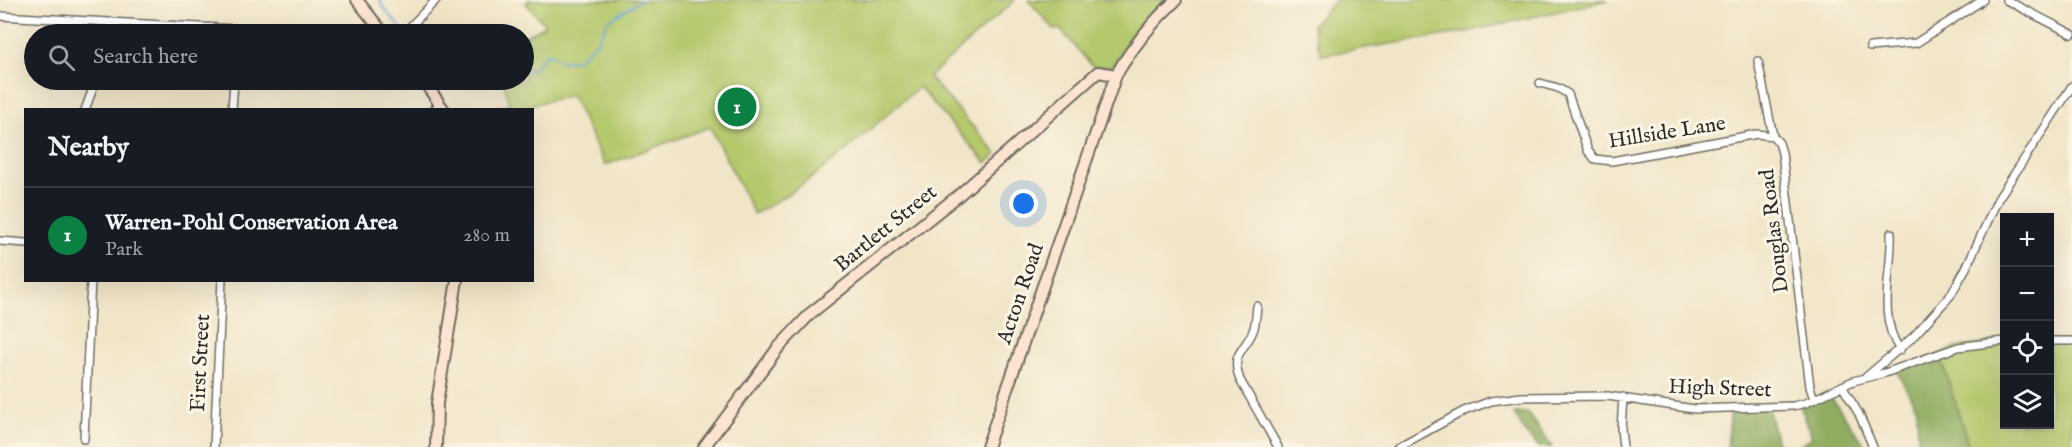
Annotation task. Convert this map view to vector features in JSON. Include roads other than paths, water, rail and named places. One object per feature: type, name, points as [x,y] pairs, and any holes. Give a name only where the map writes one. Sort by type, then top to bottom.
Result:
[{"type":"main road","points":[[357,0],[376,24]]},
{"type":"main road","name":"Acton Road","points":[[987,447],[1116,75],[1133,46],[1155,19],[1176,0]]},
{"type":"main road","name":"Bartlett Street","points":[[704,447],[778,348],[811,313],[959,195],[1098,72],[1116,75]]},
{"type":"main road","points":[[429,90],[439,108]]},
{"type":"main road","points":[[436,447],[437,403],[458,282]]},
{"type":"street","points":[[413,24],[436,0]]},
{"type":"street","points":[[1870,47],[1916,43],[1983,0]]},
{"type":"street","points":[[2006,0],[2072,34]]},
{"type":"street","points":[[0,16],[136,24]]},
{"type":"street","name":"Douglas Road","points":[[1758,61],[1773,136],[1779,143],[1782,153],[1810,387],[1814,399]]},
{"type":"street","name":"Hillside Lane","points":[[1540,83],[1558,88],[1568,94],[1587,151],[1590,156],[1601,160],[1612,161],[1661,153],[1757,134],[1773,136]]},
{"type":"street","points":[[1864,378],[1900,350],[1950,296],[1966,268],[1998,199],[2072,86]]},
{"type":"street","points":[[86,108],[92,90]]},
{"type":"street","points":[[232,108],[233,90]]},
{"type":"street","points":[[1891,233],[1887,306],[1890,325],[1900,350]]},
{"type":"street","points":[[0,241],[24,243]]},
{"type":"street","points":[[84,439],[91,282]]},
{"type":"street","name":"First Street","points":[[214,447],[222,282]]},
{"type":"street","points":[[1257,306],[1253,330],[1236,357],[1236,371],[1278,447]]},
{"type":"street","points":[[2054,341],[2072,341]]},
{"type":"street","name":"High Street","points":[[1398,447],[1450,417],[1491,401],[1537,396],[1623,397],[1677,407],[1705,409],[1786,407],[1958,347],[2000,342]]},
{"type":"street","points":[[1842,386],[1859,414],[1874,447]]},
{"type":"street","points":[[1623,397],[1621,429],[1623,447]]},
{"type":"waterway","points":[[380,0],[398,24]]},
{"type":"waterway","points":[[534,69],[546,54],[563,62],[578,59],[596,43],[608,21],[641,0]]},
{"type":"place","name":"Warren-Pohl Conservation Area","points":[[737,107]]}]
